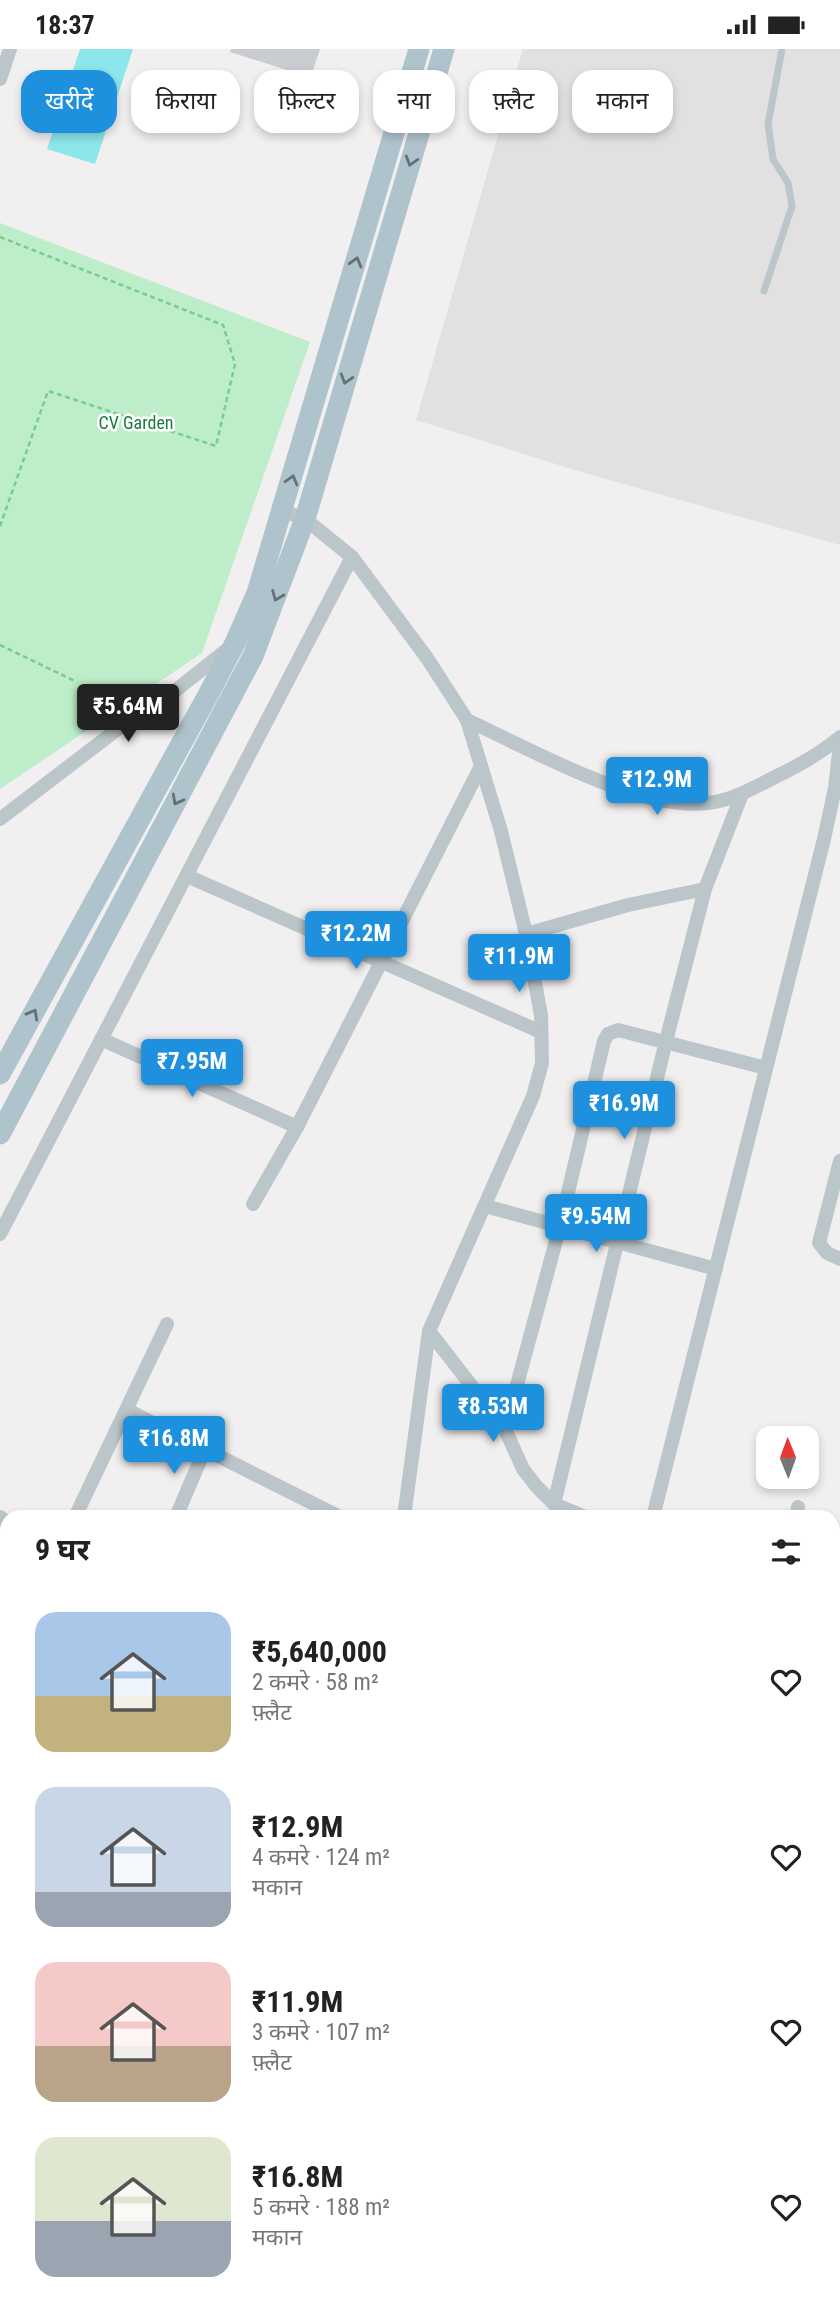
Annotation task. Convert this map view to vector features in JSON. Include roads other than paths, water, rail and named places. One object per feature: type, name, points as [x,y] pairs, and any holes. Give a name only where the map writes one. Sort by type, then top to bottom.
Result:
[{"type":"main road","points":[[0,1074],[235,643],[257,593],[419,49]]},
{"type":"main road","points":[[0,1134],[253,656],[305,519],[444,49]]},
{"type":"street","points":[[0,79],[9,49]]},
{"type":"street","points":[[283,511],[305,519],[352,557],[427,659],[467,720],[501,831],[526,935],[541,1016],[542,1063],[533,1096],[429,1331],[405,1510]]},
{"type":"street","points":[[0,1234],[352,557]]},
{"type":"street","points":[[0,819],[119,729],[171,694],[235,643]]},
{"type":"street","points":[[467,720],[640,796],[678,802],[708,803],[742,794],[822,752],[840,737]]},
{"type":"street","points":[[655,1510],[824,839],[835,788],[840,744]]},
{"type":"street","points":[[253,1204],[297,1127],[481,766]]},
{"type":"street","points":[[555,1504],[705,889],[742,794]]},
{"type":"street","points":[[187,876],[541,1032]]},
{"type":"street","points":[[526,935],[628,905],[705,889]]},
{"type":"street","points":[[505,1429],[560,1226],[604,1041],[608,1034],[618,1030],[766,1068]]},
{"type":"street","points":[[102,1039],[297,1127]]},
{"type":"street","points":[[840,1161],[819,1243],[827,1252],[840,1259]]},
{"type":"street","points":[[485,1206],[716,1269]]},
{"type":"street","points":[[78,1510],[167,1324]]},
{"type":"street","points":[[429,1331],[505,1429],[523,1469],[537,1487],[555,1504],[569,1510]]},
{"type":"street","points":[[127,1410],[326,1510]]},
{"type":"street","points":[[179,1510],[205,1449]]},
{"type":"lane","points":[[764,291],[792,206],[788,183],[773,159],[768,124],[782,49]]},
{"type":"water","points":[[80,49],[133,49],[117,97],[117,70],[73,70]]},
{"type":"water","points":[[52,133],[105,133],[95,164],[47,149]]},
{"type":"park label","name":"CV Garden","points":[[136,423]]}]
